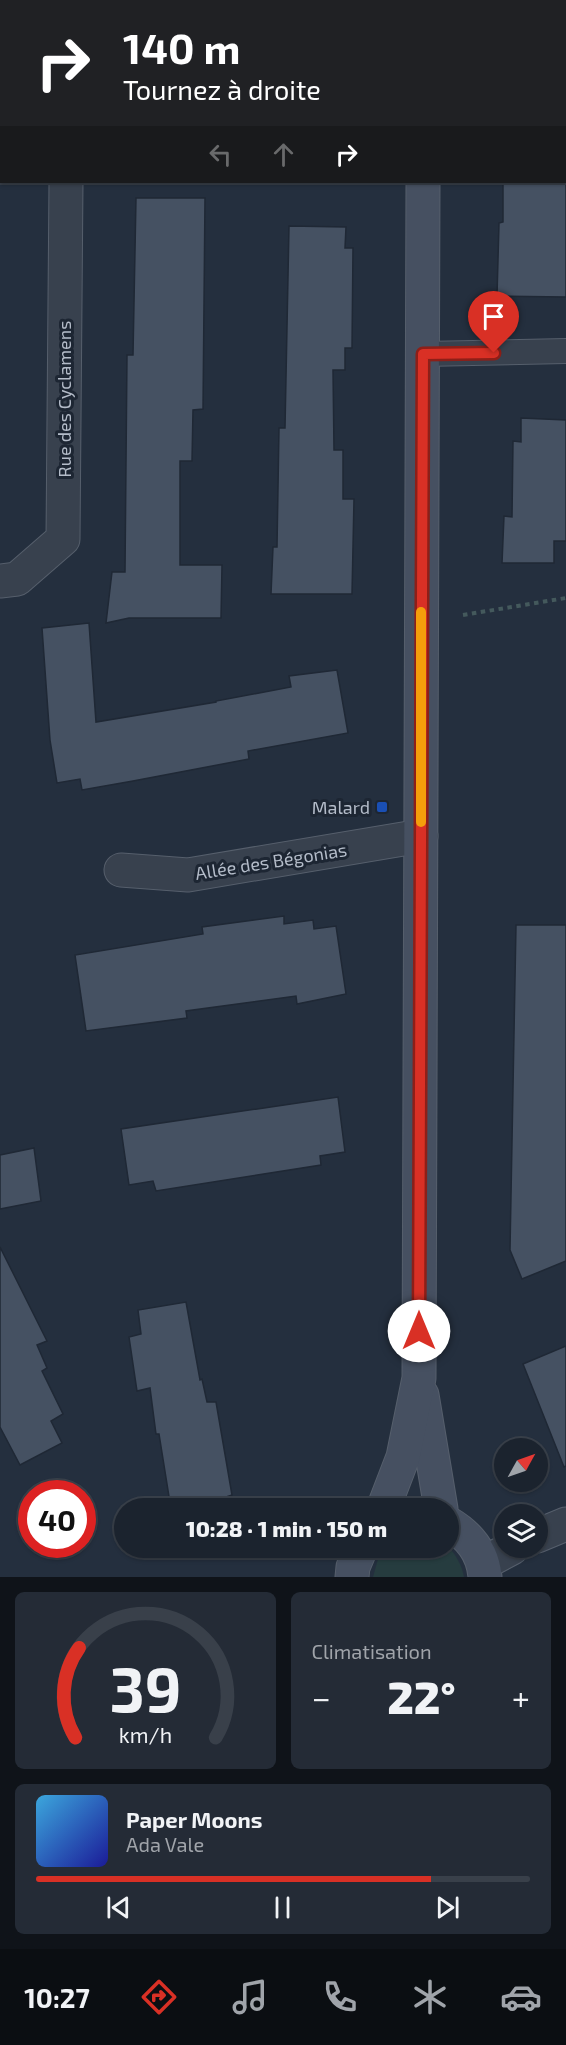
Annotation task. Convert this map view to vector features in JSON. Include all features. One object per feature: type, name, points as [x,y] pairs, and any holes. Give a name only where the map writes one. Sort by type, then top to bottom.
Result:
[{"type":"street","name":"Rue des Cyclamens","points":[[0,581],[17,579],[63,539],[66,183]]},
{"type":"street","points":[[423,183],[419,1378],[439,1498]]},
{"type":"street","name":"Allée des Bégonias","points":[[121,870],[188,875],[421,836]]},
{"type":"street","points":[[387,1498],[403,1457],[419,1378]]},
{"type":"street","points":[[548,1531],[566,1524]]},
{"type":"street","points":[[459,1529],[494,1563]]},
{"type":"street","points":[[352,1577],[356,1558]]},
{"type":"lane","points":[[423,354],[566,351]]},
{"type":"path","points":[[421,621],[566,598]]},
{"type":"green space","points":[[456,1558],[464,1577],[373,1577],[378,1559]]},
{"type":"building","points":[[503,183],[566,183],[566,297],[497,296],[499,223],[503,222]]},
{"type":"building","points":[[136,198],[205,198],[203,409],[193,410],[192,461],[180,461],[180,565],[222,565],[221,618],[129,618],[106,623],[112,572],[125,572],[127,355],[133,355]]},
{"type":"building","points":[[289,226],[346,227],[345,248],[353,248],[352,348],[345,348],[345,370],[333,370],[334,450],[343,450],[343,499],[354,499],[352,594],[271,594],[273,547],[277,547],[279,428],[285,428]]},
{"type":"building","points":[[521,418],[566,420],[566,541],[554,541],[554,563],[502,563],[504,516],[512,517],[513,441],[521,442]]},
{"type":"building","points":[[89,623],[96,722],[291,687],[289,676],[337,670],[348,733],[248,751],[249,759],[82,790],[80,779],[57,783],[50,740],[42,628]]},
{"type":"building","points":[[284,916],[284,924],[313,920],[314,929],[336,926],[346,994],[297,1004],[296,996],[186,1011],[187,1018],[86,1031],[75,955],[203,934],[202,927]]},
{"type":"building","points":[[516,925],[566,925],[566,1261],[522,1279],[510,1250]]},
{"type":"building","points":[[338,1097],[345,1152],[320,1156],[321,1165],[156,1191],[153,1181],[129,1185],[121,1129]]},
{"type":"building","points":[[34,1148],[41,1201],[0,1209],[0,1155]]},
{"type":"building","points":[[0,1247],[47,1341],[37,1345],[47,1368],[42,1371],[63,1414],[51,1421],[62,1443],[20,1465],[0,1427]]},
{"type":"building","points":[[186,1302],[200,1380],[202,1379],[207,1402],[216,1402],[232,1495],[223,1498],[169,1498],[159,1434],[156,1434],[150,1388],[137,1391],[129,1337],[141,1334],[138,1310]]},
{"type":"building","points":[[566,1346],[566,1466],[564,1467],[523,1364]]},
{"type":"slow traffic","points":[[421,612],[421,822]]},
{"type":"place","name":"Malard","points":[[382,807]]},
{"type":"route","points":[[419,1331],[423,354],[494,353]]}]
